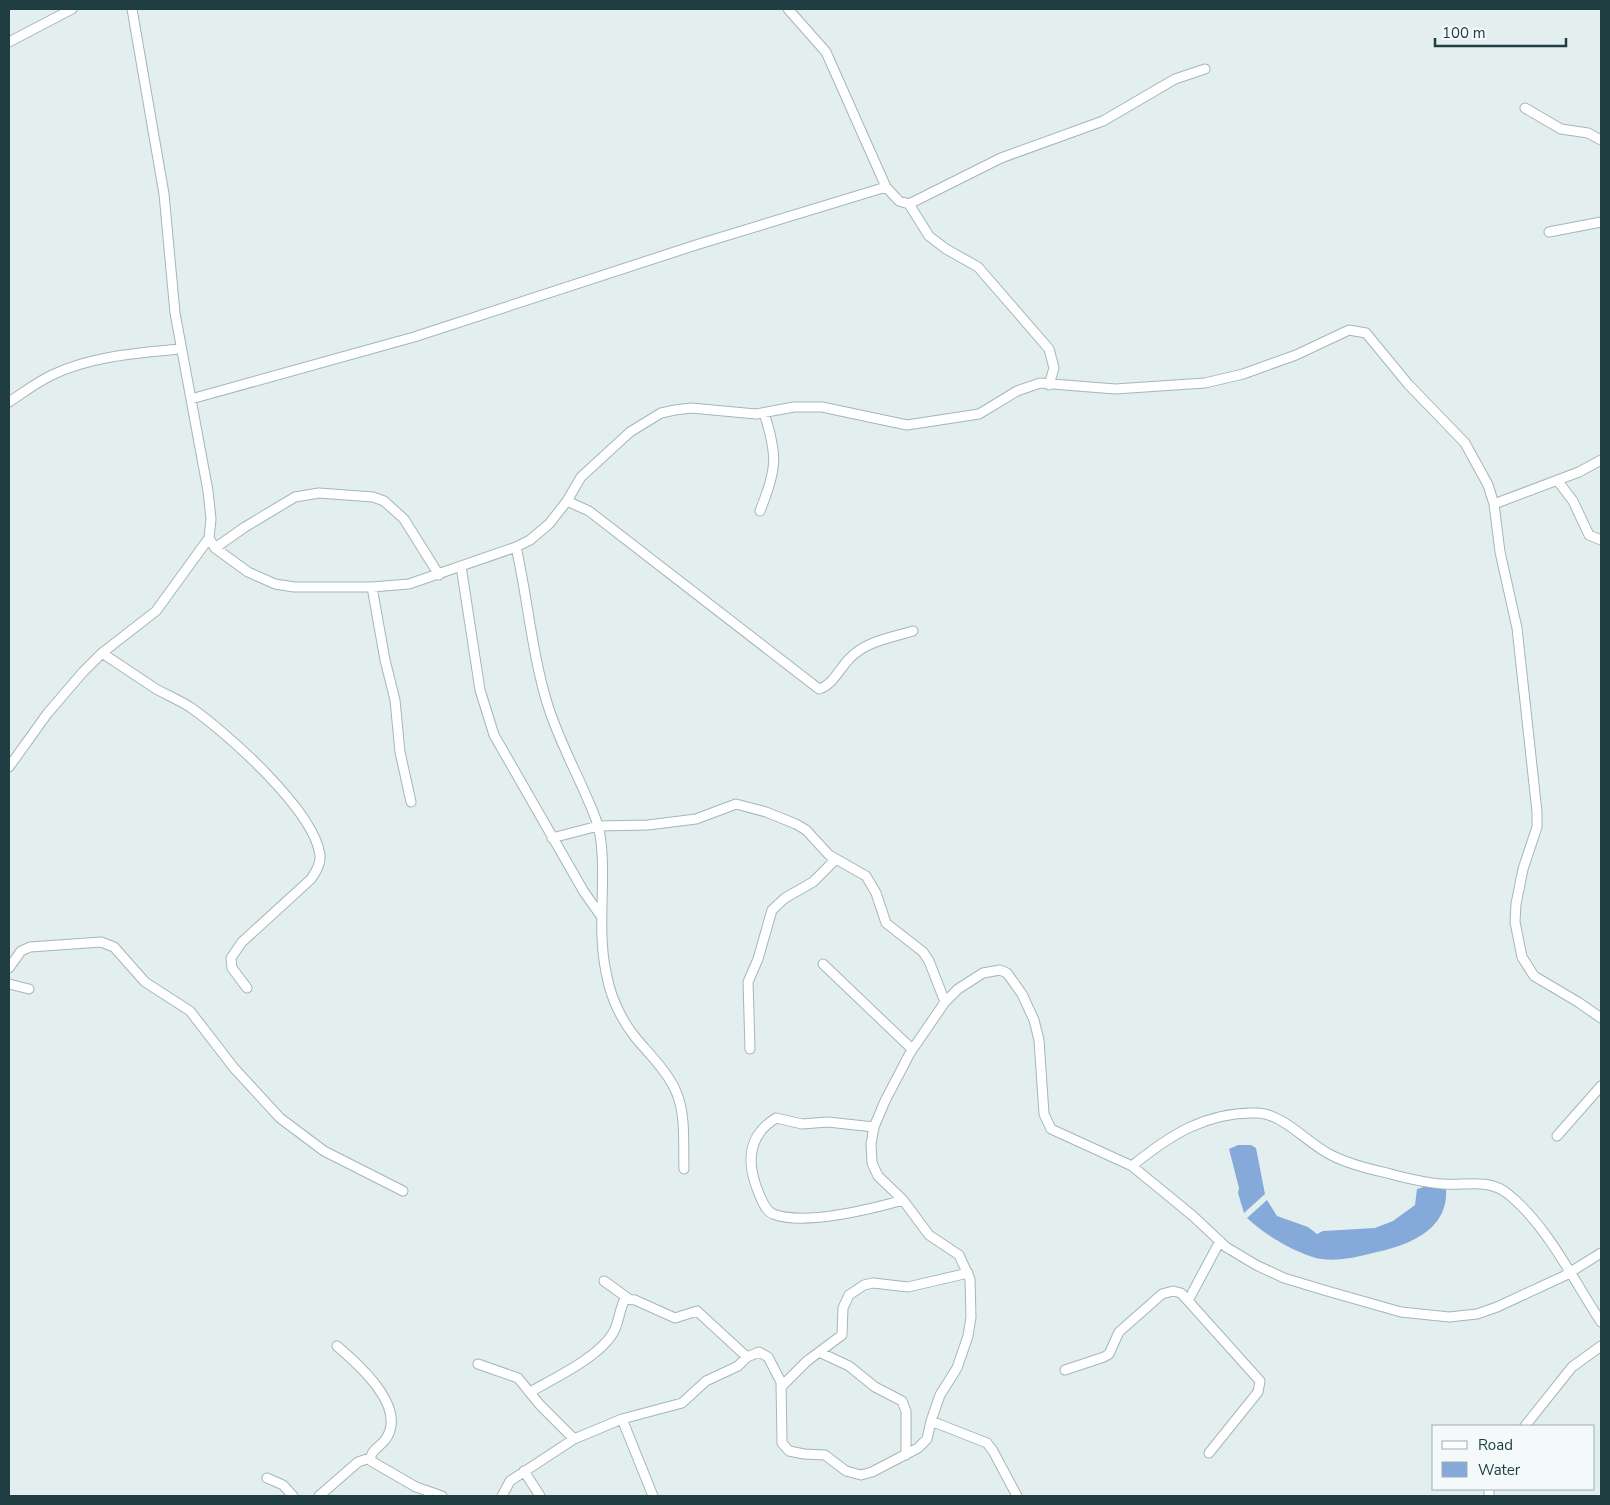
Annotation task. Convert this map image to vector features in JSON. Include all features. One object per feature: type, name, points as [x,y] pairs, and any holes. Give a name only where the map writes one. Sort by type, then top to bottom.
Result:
[{"type":"street","points":[[9,42],[72,9]]},
{"type":"street","points":[[9,767],[66,690],[102,653],[156,611],[208,538],[211,519],[208,491],[174,314],[162,177],[132,9]]},
{"type":"street","points":[[788,9],[817,39],[835,67],[886,187],[898,201],[909,204],[930,236],[946,249],[978,268],[1050,349],[1054,368],[1049,385]]},
{"type":"street","points":[[909,204],[1001,158],[1103,121],[1175,79],[1205,69]]},
{"type":"street","points":[[1525,108],[1560,129],[1588,133],[1601,140]]},
{"type":"street","points":[[191,399],[414,337],[698,244],[886,187]]},
{"type":"street","points":[[1549,232],[1601,222]]},
{"type":"street","points":[[208,538],[216,548],[248,572],[275,584],[294,587],[372,587],[409,584],[516,547],[540,532],[567,501],[581,477],[630,432],[661,413],[691,408],[738,414],[822,407],[907,425],[979,414],[1031,385],[1115,389],[1205,383],[1243,374],[1296,355],[1328,338],[1349,330],[1357,330],[1371,337],[1408,384],[1465,443],[1480,468],[1494,504],[1500,552],[1517,628],[1537,812],[1537,827],[1523,869],[1516,904],[1518,941],[1522,957],[1534,976],[1601,1018]]},
{"type":"street","points":[[9,402],[51,376],[77,365],[108,358],[181,349]]},
{"type":"street","points":[[760,511],[770,487],[775,464],[772,436],[764,413]]},
{"type":"street","points":[[1494,504],[1557,480],[1601,460]]},
{"type":"street","points":[[1557,480],[1573,501],[1589,535],[1594,539],[1601,540]]},
{"type":"street","points":[[216,548],[245,526],[295,497],[319,493],[373,497],[389,505],[404,519],[439,575]]},
{"type":"street","points":[[567,501],[595,516],[819,688],[828,684],[849,659],[863,647],[913,631]]},
{"type":"street","points":[[516,547],[525,588],[535,660],[548,707],[598,826],[602,851],[601,916],[605,971],[617,1009],[630,1030],[668,1078],[678,1095],[684,1170]]},
{"type":"street","points":[[461,566],[480,690],[485,712],[494,735],[552,838],[584,892],[601,916]]},
{"type":"street","points":[[372,587],[385,660],[395,700],[400,752],[411,802]]},
{"type":"street","points":[[102,653],[158,690],[189,707],[218,728],[273,780],[305,821],[315,841],[320,855],[318,868],[311,879],[242,942],[231,958],[232,968],[246,988]]},
{"type":"street","points":[[552,838],[598,826],[648,825],[696,819],[736,804],[745,805],[806,830],[821,848],[866,876],[872,883],[886,923],[923,952],[929,961],[945,1002]]},
{"type":"street","points":[[750,1048],[748,982],[758,959],[772,910],[785,898],[813,882],[836,859]]},
{"type":"street","points":[[9,968],[20,951],[30,947],[101,942],[114,947],[145,982],[176,1000],[190,1011],[234,1068],[280,1118],[324,1151],[403,1191]]},
{"type":"street","points":[[823,964],[912,1049]]},
{"type":"street","points":[[502,1496],[510,1481],[574,1439],[622,1419],[682,1402],[706,1381],[738,1366],[747,1357],[759,1352],[768,1357],[782,1386],[782,1443],[789,1451],[825,1455],[846,1471],[861,1475],[872,1472],[906,1455],[928,1439],[931,1421],[940,1395],[957,1368],[968,1336],[971,1294],[968,1273],[959,1255],[929,1235],[903,1200],[874,1170],[870,1155],[874,1127],[912,1049],[945,1002],[958,989],[983,973],[1000,970],[1007,973],[1022,994],[1034,1020],[1039,1040],[1041,1091],[1047,1124],[1055,1132],[1132,1166],[1241,1257],[1284,1278],[1401,1312],[1449,1317],[1477,1314],[1497,1307],[1570,1272],[1601,1253]]},
{"type":"street","points":[[9,984],[29,988]]},
{"type":"street","points":[[1557,1136],[1601,1086]]},
{"type":"street","points":[[1132,1166],[1160,1143],[1195,1123],[1259,1113],[1272,1116],[1333,1156],[1386,1173],[1444,1184],[1475,1182],[1487,1184],[1508,1193],[1533,1222],[1570,1272],[1601,1322]]},
{"type":"street","points":[[874,1127],[828,1122],[802,1124],[776,1118],[766,1126],[753,1148],[750,1171],[756,1188],[768,1211],[774,1214],[790,1216],[833,1216],[903,1200]]},
{"type":"street","points":[[1189,1299],[1220,1241]]},
{"type":"street","points":[[782,1386],[819,1352],[842,1335],[843,1308],[849,1295],[864,1285],[873,1283],[908,1287],[968,1273]]},
{"type":"street","points":[[604,1281],[629,1299],[675,1318],[697,1311],[747,1357]]},
{"type":"street","points":[[1065,1370],[1109,1354],[1119,1332],[1162,1294],[1173,1291],[1181,1293],[1189,1299],[1260,1381],[1258,1392],[1209,1453]]},
{"type":"street","points":[[530,1392],[605,1343],[616,1328],[622,1304],[625,1300],[629,1299]]},
{"type":"street","points":[[319,1496],[358,1462],[370,1458],[390,1431],[388,1411],[373,1379],[337,1346]]},
{"type":"street","points":[[1526,1425],[1572,1367],[1601,1346]]},
{"type":"street","points":[[819,1352],[849,1366],[875,1387],[902,1401],[906,1412],[906,1455]]},
{"type":"street","points":[[478,1364],[518,1378],[540,1406],[574,1439]]},
{"type":"street","points":[[622,1419],[653,1496]]},
{"type":"street","points":[[931,1421],[987,1443],[994,1451],[1017,1496]]},
{"type":"street","points":[[370,1458],[376,1465],[416,1487],[442,1496]]},
{"type":"street","points":[[524,1471],[540,1496]]},
{"type":"street","points":[[267,1478],[283,1485],[293,1496]]},
{"type":"water","points":[[1238,1145],[1251,1145],[1256,1148],[1265,1194],[1244,1213],[1229,1149]]},
{"type":"water","points":[[1427,1186],[1446,1189],[1445,1204],[1440,1217],[1432,1227],[1409,1242],[1396,1247],[1350,1258],[1336,1260],[1307,1255],[1279,1242],[1247,1218],[1267,1200],[1277,1216],[1308,1227],[1317,1234],[1323,1231],[1375,1228],[1393,1221],[1415,1205],[1417,1189]]}]
